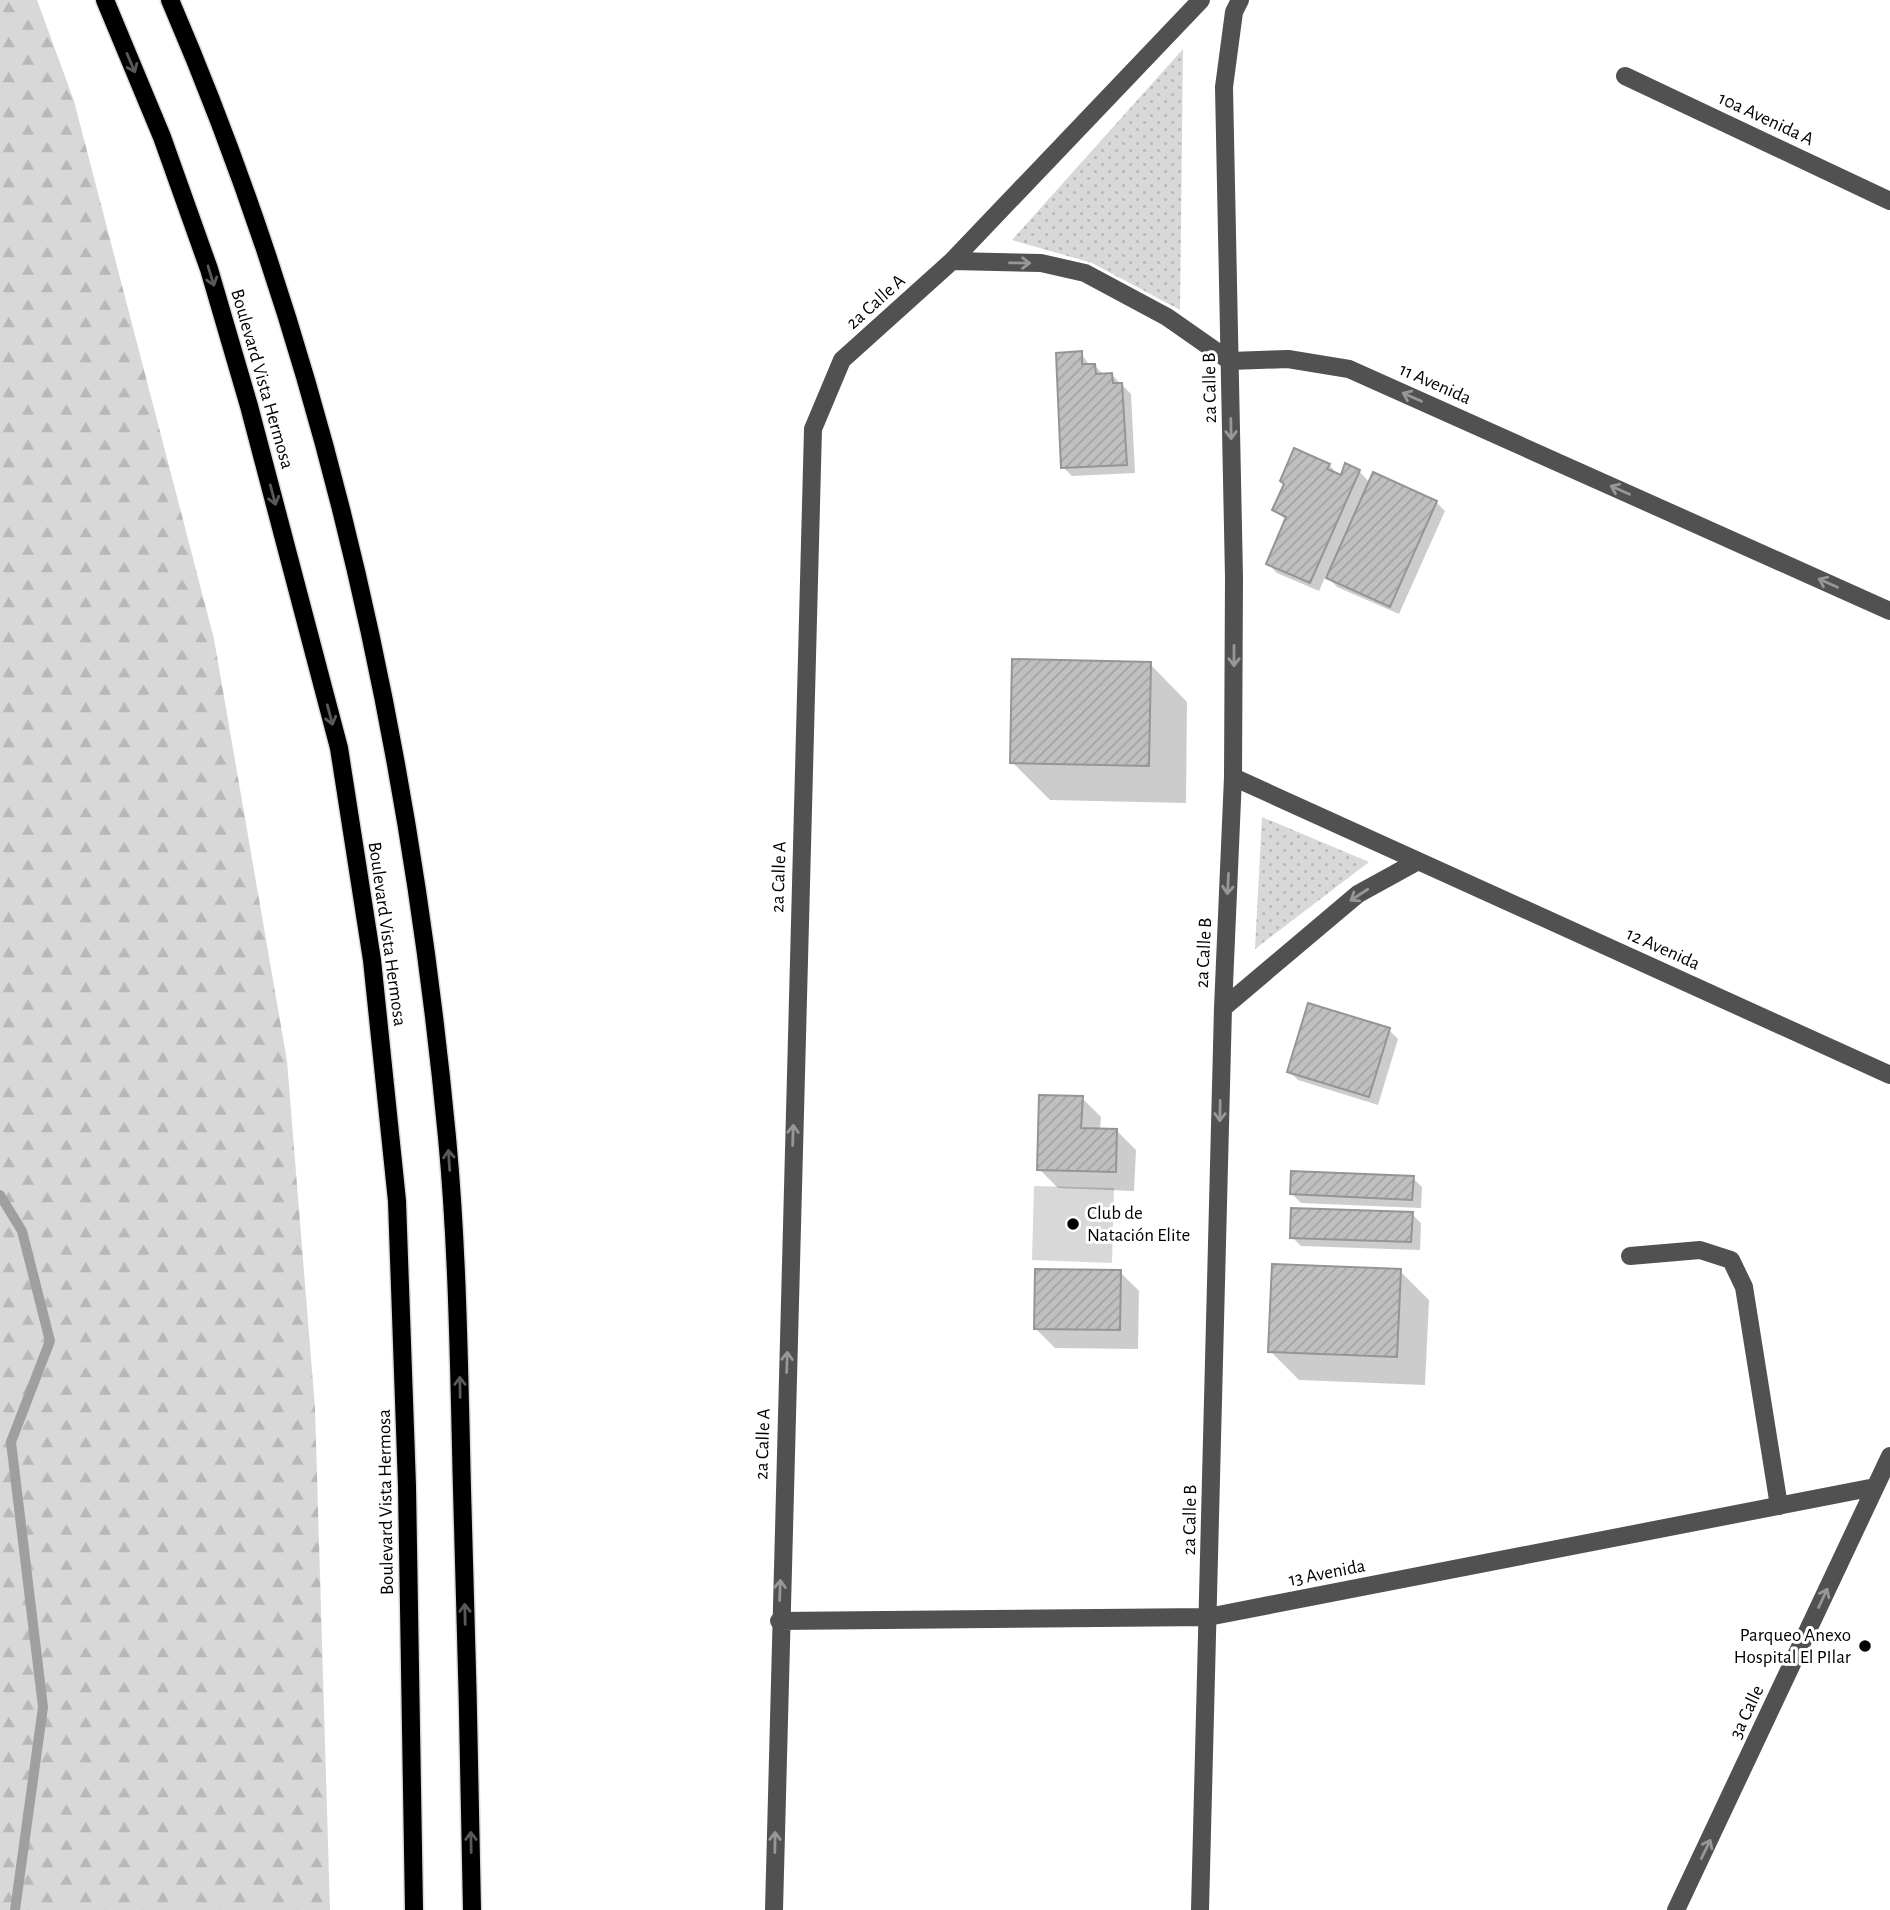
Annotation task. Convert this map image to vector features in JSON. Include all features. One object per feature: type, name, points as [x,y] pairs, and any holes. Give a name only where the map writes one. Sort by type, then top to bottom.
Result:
[{"type":"main road","name":"Boulevard Vista Hermosa","points":[[105,0],[162,137],[209,269],[249,406],[339,748],[372,960],[397,1201],[407,1486],[414,1910]]},
{"type":"main road","name":"Boulevard Vista Hermosa","points":[[170,0],[204,78],[261,237],[312,399],[382,683],[402,793],[433,1014],[447,1137],[456,1265],[472,1910]]},
{"type":"street","name":"2a Calle A","points":[[774,1910],[779,1621],[813,429],[842,360],[952,261],[1200,0]]},
{"type":"street","name":"2a Calle B","points":[[1200,1910],[1223,1008],[1233,777],[1230,360],[1224,87],[1234,12],[1240,0]]},
{"type":"street","name":"10a Avenida A","points":[[1625,76],[1890,201]]},
{"type":"street","points":[[952,261],[1041,263],[1085,273],[1167,317],[1230,360]]},
{"type":"street","name":"11 Avenida","points":[[1230,360],[1288,359],[1349,369],[1890,611]]},
{"type":"street","name":"12 Avenida","points":[[1233,777],[1890,1075]]},
{"type":"street","points":[[1223,1008],[1281,956],[1358,894],[1418,861]]},
{"type":"street","points":[[1630,1256],[1700,1250],[1731,1260],[1744,1287],[1779,1506]]},
{"type":"street","name":"3a Calle","points":[[1676,1910],[1890,1456]]},
{"type":"street","name":"13 Avenida","points":[[779,1621],[1208,1617],[1875,1487]]},
{"type":"green space","points":[[0,0],[37,0],[74,101],[214,639],[287,1061],[315,1408],[330,1910],[0,1910]]},
{"type":"green space","points":[[1183,49],[1180,310],[1092,263],[1012,240]]},
{"type":"green space","points":[[1262,817],[1369,862],[1255,949]]},
{"type":"green space","name":"Club de Natación Elite","points":[[1034,1186],[1114,1188],[1112,1263],[1032,1260]]},
{"type":"building","points":[[1082,351],[1082,364],[1095,364],[1096,374],[1112,373],[1113,383],[1122,383],[1127,465],[1061,468],[1056,353]]},
{"type":"building","points":[[1294,448],[1330,464],[1327,469],[1341,475],[1345,463],[1360,470],[1310,583],[1266,564],[1286,517],[1272,510],[1284,484],[1280,481]]},
{"type":"building","points":[[1373,472],[1437,501],[1390,607],[1326,578]]},
{"type":"building","points":[[1012,659],[1151,662],[1149,766],[1010,763]]},
{"type":"building","points":[[1308,1003],[1390,1028],[1369,1097],[1287,1072]]},
{"type":"building","points":[[1039,1095],[1083,1096],[1081,1128],[1117,1129],[1116,1172],[1037,1170]]},
{"type":"building","points":[[1291,1171],[1414,1176],[1412,1200],[1290,1194]]},
{"type":"building","points":[[1291,1208],[1413,1212],[1411,1242],[1290,1238]]},
{"type":"building","points":[[1272,1264],[1401,1269],[1397,1357],[1268,1352]]},
{"type":"building","points":[[1035,1269],[1121,1270],[1120,1330],[1034,1329]]},
{"type":"waterway","points":[[0,1195],[22,1231],[50,1341],[11,1442],[43,1707],[15,1910]]},
{"type":"place","name":"Club de Natación Elite","points":[[1073,1224]]},
{"type":"place","name":"Parqueo Anexo Hospital El PIlar","points":[[1865,1646]]}]
